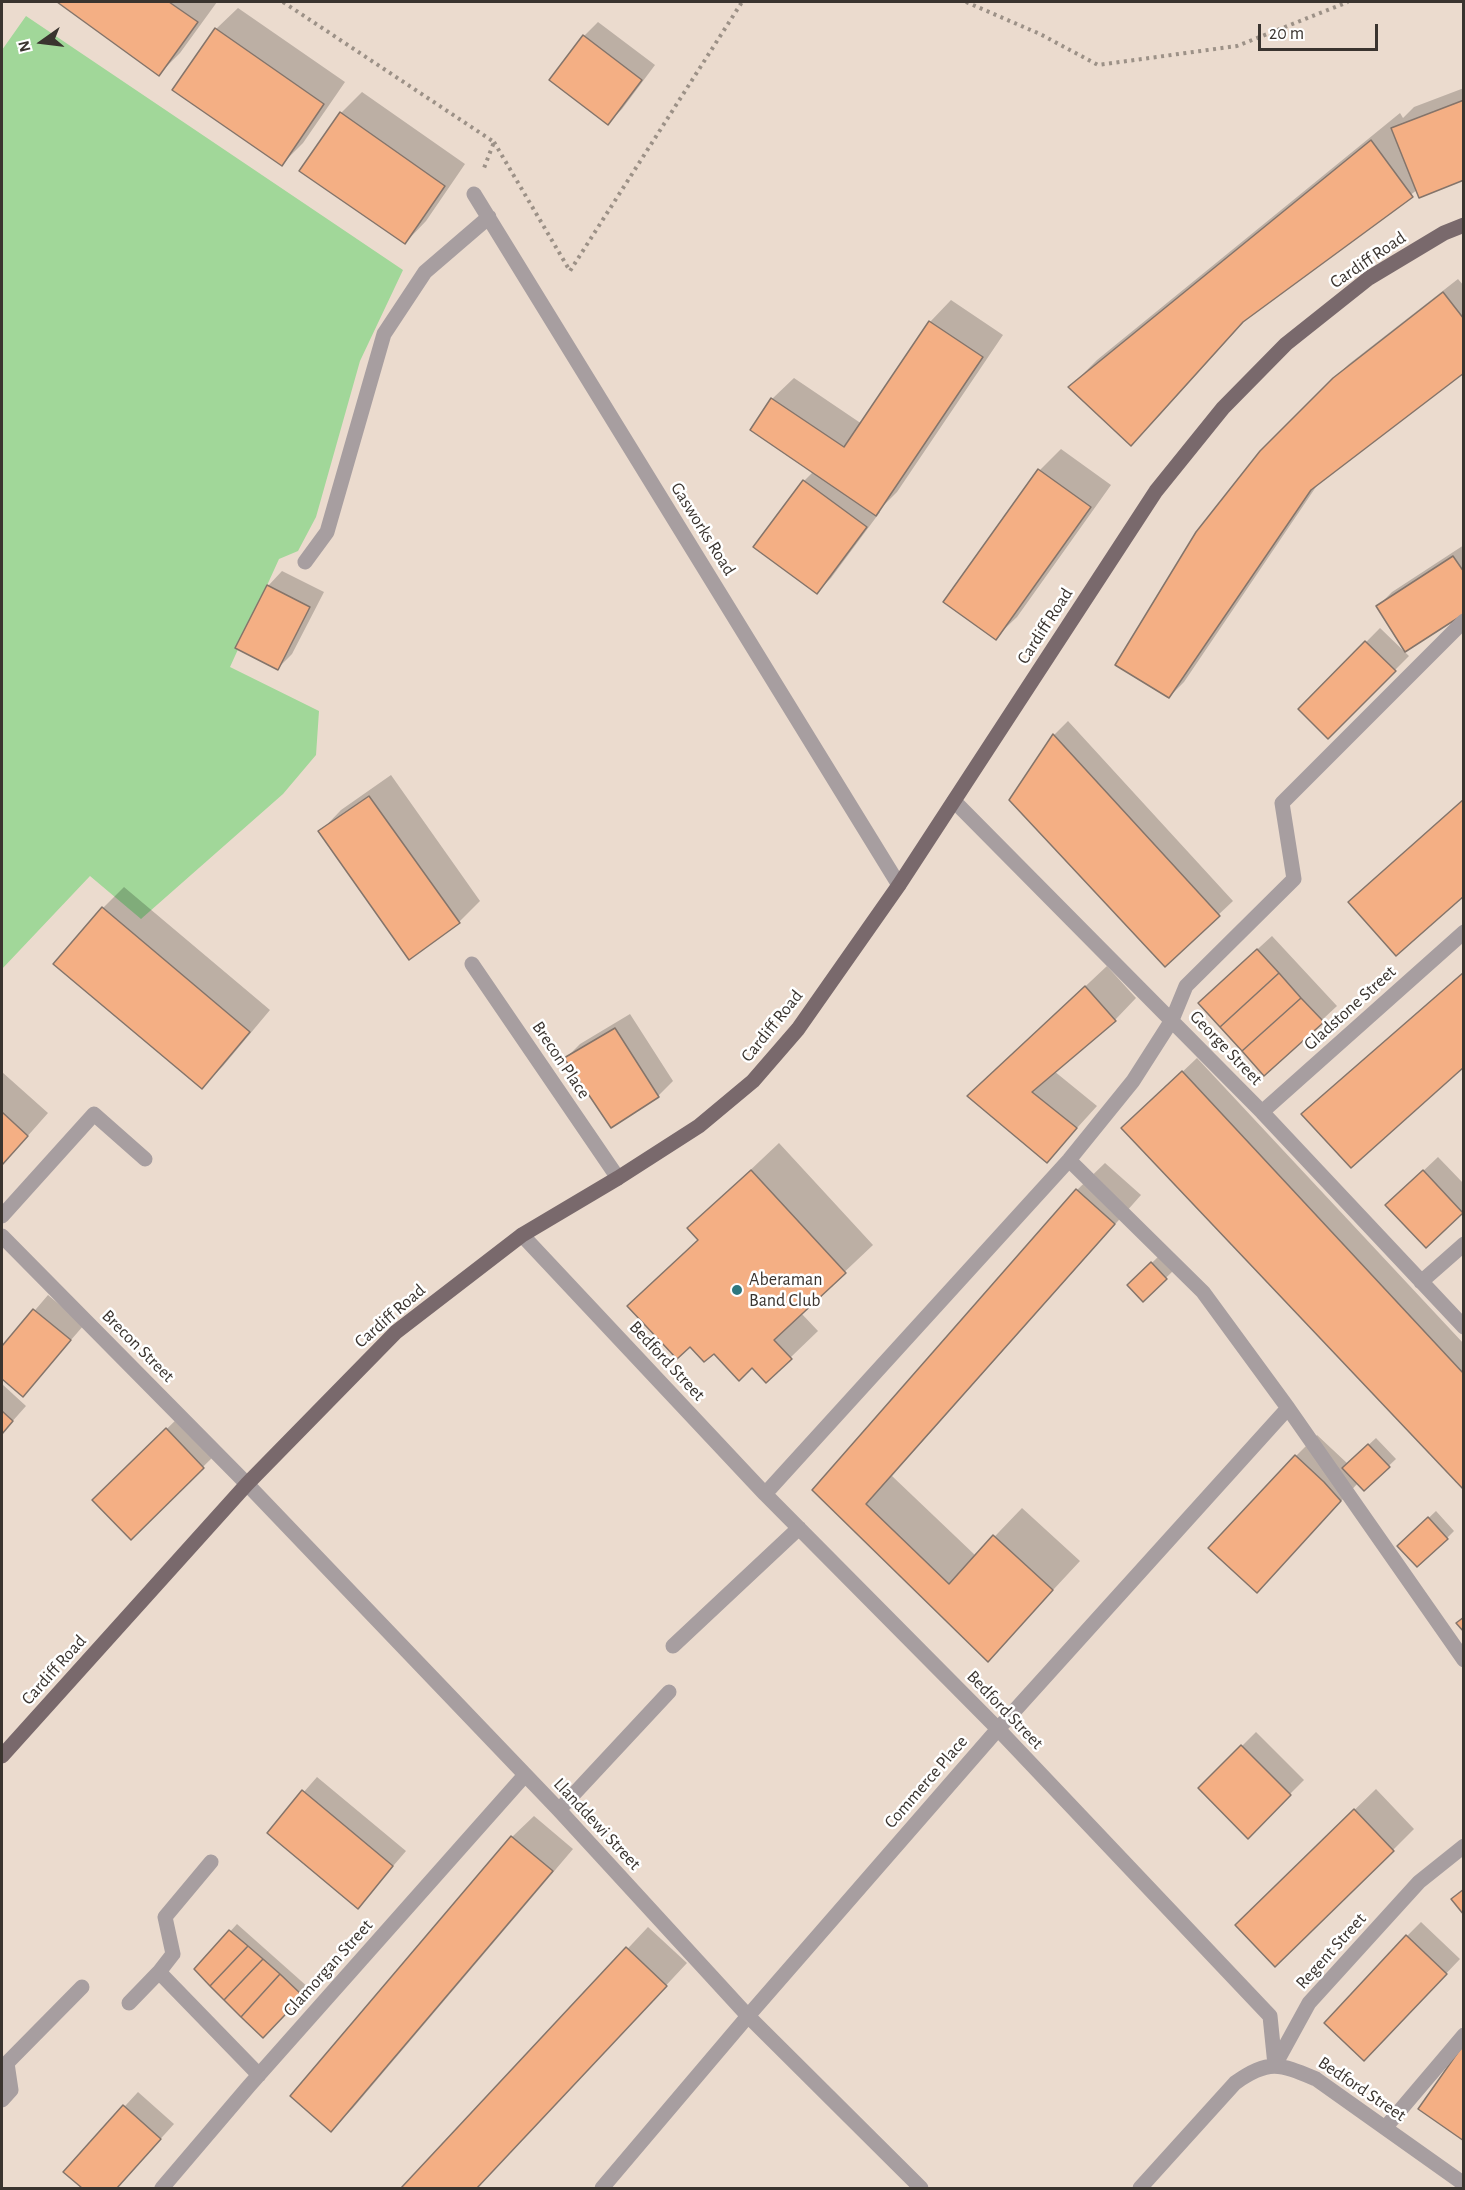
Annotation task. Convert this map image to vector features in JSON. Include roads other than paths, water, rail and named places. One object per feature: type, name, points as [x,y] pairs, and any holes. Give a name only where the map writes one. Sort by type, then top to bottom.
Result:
[{"type":"main road","name":"Cardiff Road","points":[[2,1756],[247,1484],[396,1332],[522,1235],[618,1178],[699,1126],[753,1081],[798,1029],[899,885],[1156,491],[1223,408],[1286,344],[1369,278],[1444,233],[1464,225]]},
{"type":"street","name":"Gasworks Road","points":[[474,194],[899,885]]},
{"type":"street","points":[[305,562],[327,532],[384,334],[425,272],[489,218]]},
{"type":"street","points":[[765,1494],[1069,1160],[1133,1082],[1172,1020],[1186,986],[1294,879],[1282,803],[1464,621]]},
{"type":"street","name":"George Street","points":[[954,801],[1262,1112],[1464,1327]]},
{"type":"street","name":"Gladstone Street","points":[[1262,1112],[1464,932]]},
{"type":"street","name":"Brecon Place","points":[[472,963],[618,1178]]},
{"type":"street","points":[[2,1216],[94,1114],[145,1159]]},
{"type":"street","points":[[1069,1160],[1203,1292],[1288,1408],[1464,1660]]},
{"type":"street","name":"Bedford Street","points":[[522,1235],[765,1494],[998,1729],[1270,2016],[1275,2065],[1296,2070],[1316,2079],[1464,2184]]},
{"type":"street","name":"Brecon Street","points":[[2,1236],[247,1484]]},
{"type":"street","points":[[1421,1282],[1464,1244]]},
{"type":"street","name":"Commerce Place","points":[[602,2188],[748,2016],[998,1729],[1288,1408]]},
{"type":"street","name":"Llanddewi Street","points":[[247,1484],[559,1810],[748,2016],[921,2188]]},
{"type":"street","points":[[673,1646],[799,1528]]},
{"type":"street","points":[[559,1810],[669,1692]]},
{"type":"street","name":"Glamorgan Street","points":[[162,2188],[525,1775]]},
{"type":"street","name":"Regent Street","points":[[1275,2065],[1309,2003],[1419,1882],[1464,1846]]},
{"type":"street","points":[[129,2003],[173,1954],[165,1917],[211,1862]]},
{"type":"street","points":[[159,1972],[259,2075]]},
{"type":"street","points":[[2,2100],[11,2090],[7,2063],[82,1987]]},
{"type":"street","points":[[1385,2128],[1464,2035]]},
{"type":"street","points":[[1140,2188],[1235,2083],[1254,2070],[1275,2065]]},
{"type":"place","name":"Aberaman Band Club","points":[[737,1290]]}]
